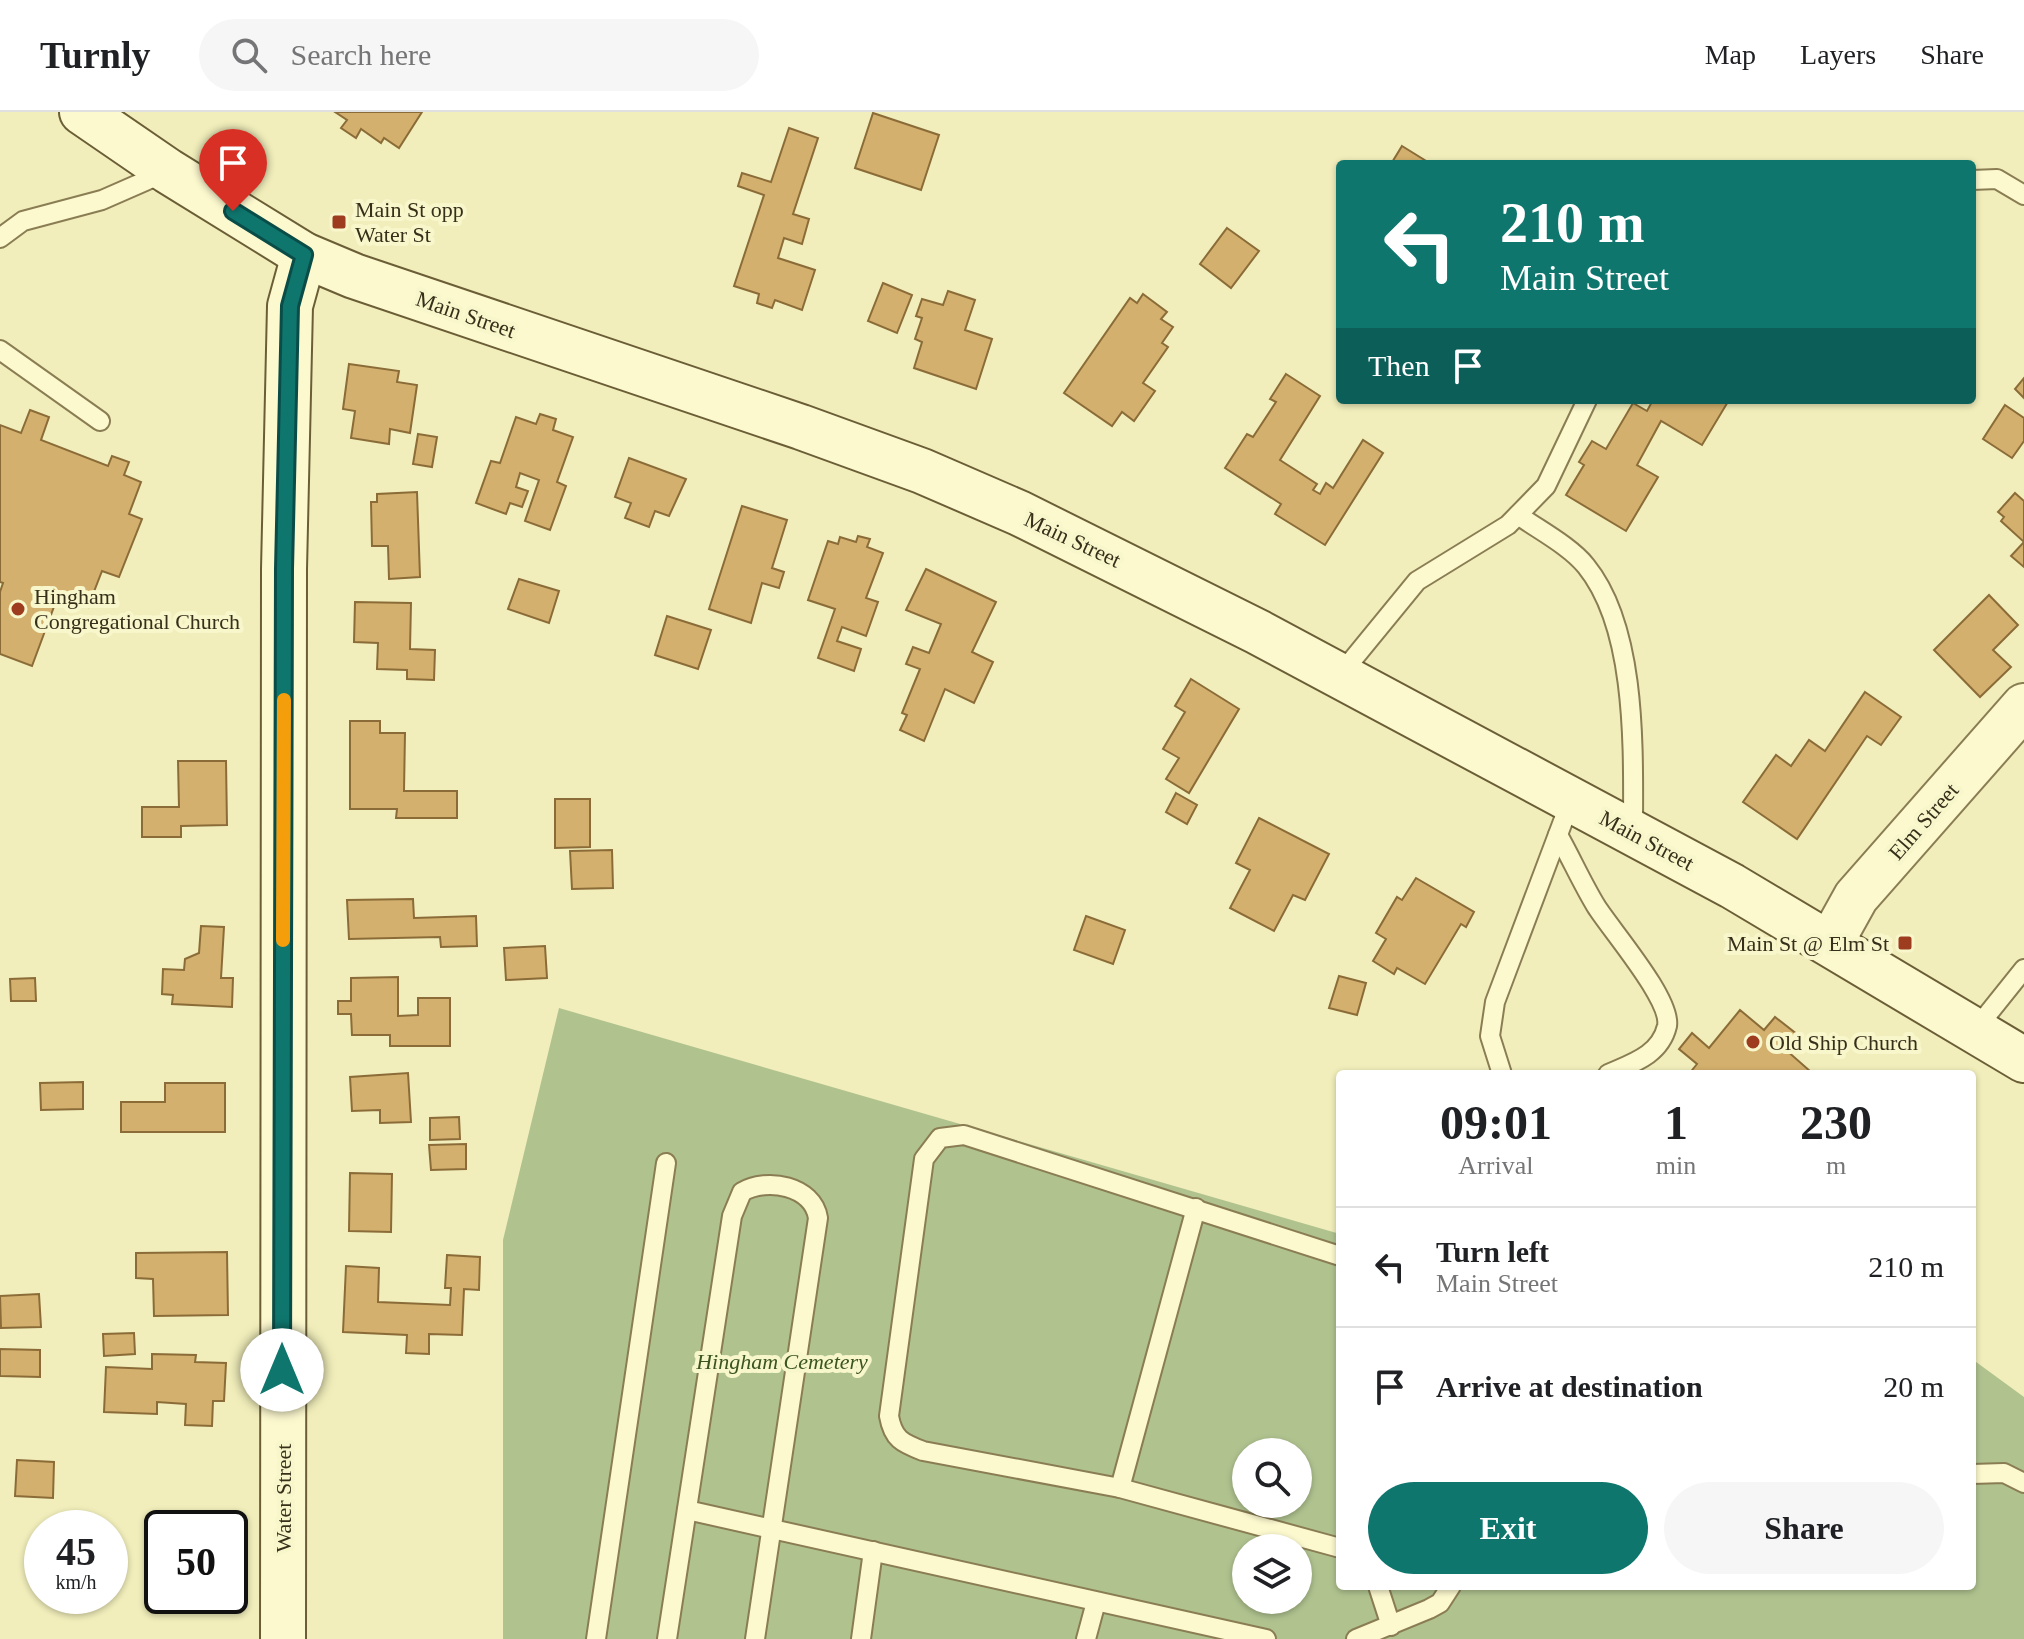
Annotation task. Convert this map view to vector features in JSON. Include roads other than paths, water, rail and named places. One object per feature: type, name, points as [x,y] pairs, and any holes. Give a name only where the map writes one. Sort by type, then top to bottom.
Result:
[{"type":"main road","name":"Main Street","points":[[82,112],[168,171],[304,255],[354,276],[922,471],[1145,574],[1340,675],[1565,817],[1633,833],[1831,942],[2024,1060]]},
{"type":"main road","name":"Water Street","points":[[283,1639],[284,569],[290,306],[304,255]]},
{"type":"main road","name":"Elm Street","points":[[1831,942],[1856,897],[2024,706]]},
{"type":"lane","points":[[0,238],[23,221],[102,200],[168,171]]},
{"type":"lane","points":[[1976,180],[1997,179],[2024,195]]},
{"type":"lane","points":[[0,350],[100,421]]},
{"type":"lane","points":[[1340,675],[1417,581],[1508,525],[1546,486],[1585,404]]},
{"type":"lane","points":[[1518,515],[1586,565],[1616,618],[1633,733],[1633,833]]},
{"type":"lane","points":[[1501,1070],[1490,1036],[1495,1002],[1565,817]]},
{"type":"lane","points":[[1565,817],[1595,904],[1661,1000],[1668,1022],[1659,1044],[1646,1058],[1618,1070]]},
{"type":"lane","points":[[1975,1030],[2024,969]]},
{"type":"lane","points":[[1336,1255],[964,1135],[940,1138],[924,1159],[889,1416],[891,1431],[901,1443],[923,1451],[1120,1488],[1336,1547]]},
{"type":"lane","points":[[596,1639],[666,1163]]},
{"type":"lane","points":[[667,1639],[736,1204],[742,1192],[763,1184],[798,1190],[814,1202],[817,1232],[755,1639]]},
{"type":"lane","points":[[1120,1488],[1196,1208]]},
{"type":"lane","points":[[1976,1474],[2004,1473],[2024,1483]]},
{"type":"lane","points":[[687,1510],[1266,1639]]},
{"type":"lane","points":[[861,1639],[873,1551]]},
{"type":"lane","points":[[1379,1590],[1391,1626]]},
{"type":"lane","points":[[1356,1639],[1440,1603],[1448,1590]]},
{"type":"lane","points":[[1086,1639],[1096,1602]]},
{"type":"place","name":"Main St opp Water St","points":[[339,222]]},
{"type":"place","name":"Hingham Congregational Church","points":[[18,609]]},
{"type":"place","name":"Main St @ Elm St","points":[[1905,943]]},
{"type":"place","name":"Old Ship Church","points":[[1753,1042]]},
{"type":"park label","name":"Hingham Cemetery","points":[[782,1361]]}]
